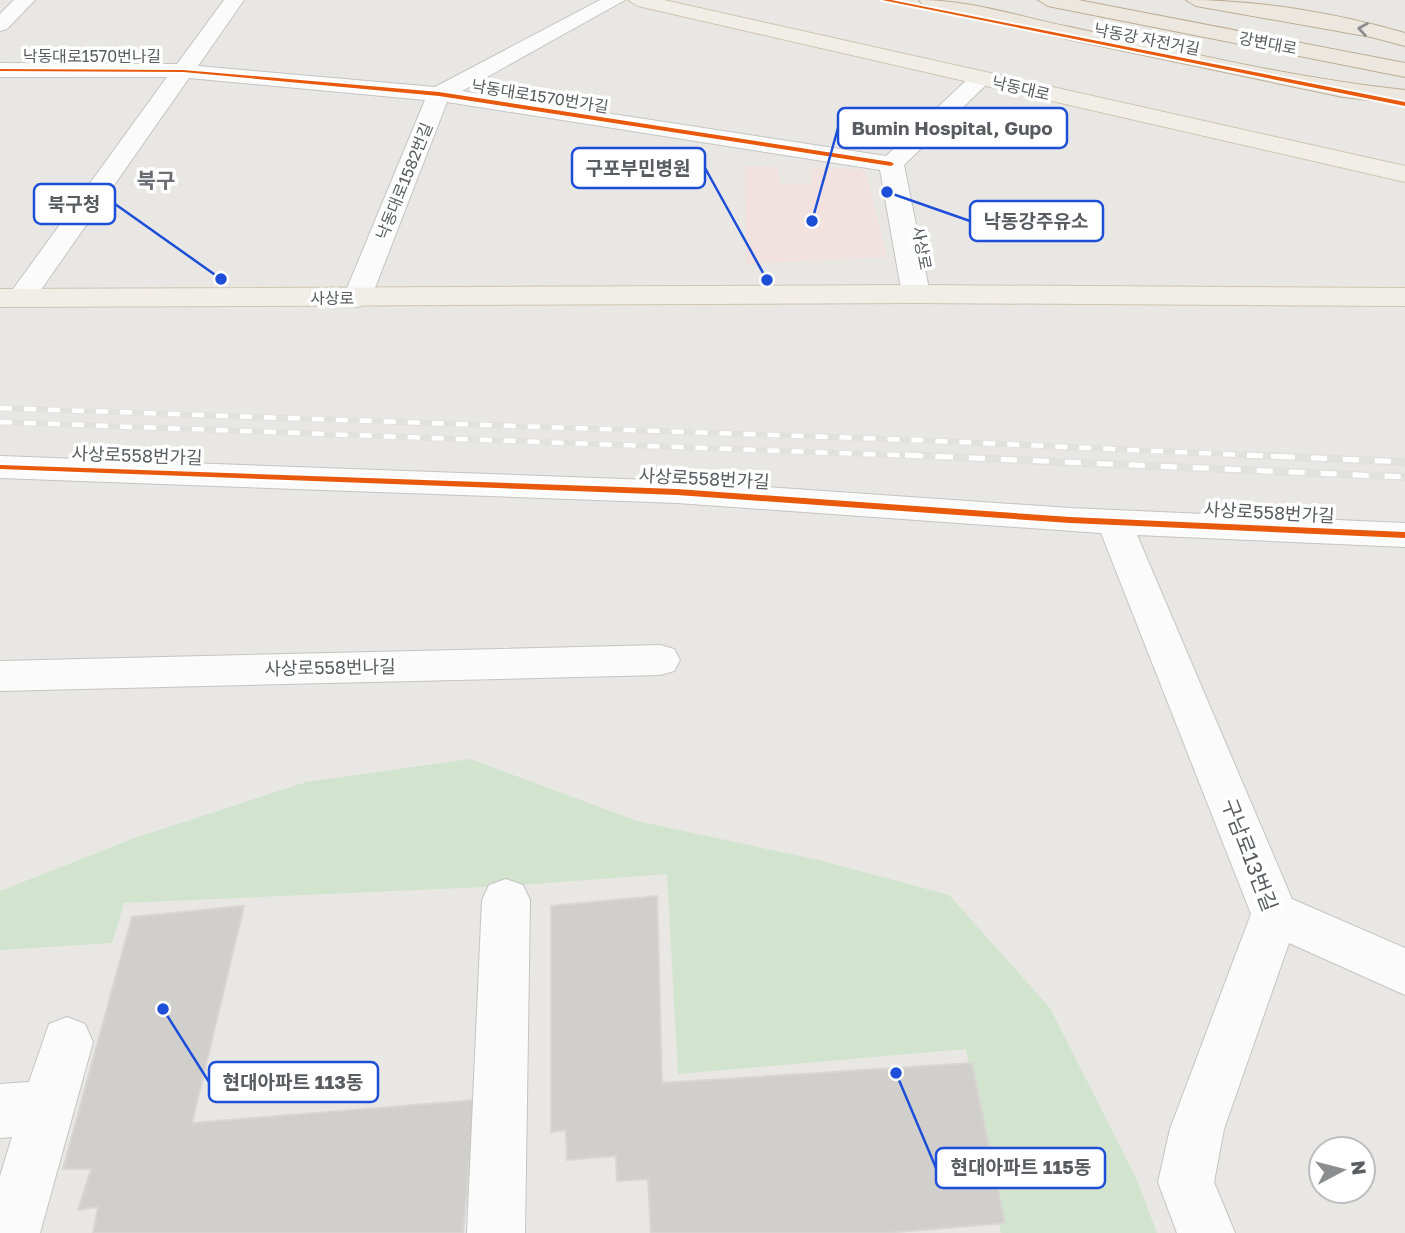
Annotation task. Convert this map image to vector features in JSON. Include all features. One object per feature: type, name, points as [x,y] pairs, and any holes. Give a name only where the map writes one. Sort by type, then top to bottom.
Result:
[{"type":"highway","points":[[929,0],[1067,33],[1343,90],[1405,97]]},
{"type":"highway","name":"강변대로","points":[[1048,0],[1405,70]]},
{"type":"highway","name":"강변대로","points":[[1120,0],[1405,57]]},
{"type":"highway","points":[[1196,0],[1374,31],[1405,40]]},
{"type":"main road","name":"낙동대로","points":[[638,0],[1405,174]]},
{"type":"main road","name":"사상로","points":[[10,298],[916,294],[1405,297]]},
{"type":"street","points":[[0,25],[25,0]]},
{"type":"street","points":[[10,298],[234,0]]},
{"type":"street","points":[[439,94],[615,0]]},
{"type":"street","name":"낙동대로1570번나길","points":[[0,69],[183,71]]},
{"type":"street","name":"낙동대로1570번가길","points":[[183,71],[439,94],[891,163]]},
{"type":"street","points":[[891,163],[981,79]]},
{"type":"street","name":"낙동대로1582번길","points":[[357,298],[439,94]]},
{"type":"street","name":"사상로","points":[[891,163],[916,294]]},
{"type":"street","name":"사상로558번가길","points":[[0,467],[677,492],[1114,522],[1405,535]]},
{"type":"street","name":"구남로13번길","points":[[1114,522],[1275,914],[1196,1129],[1186,1182],[1206,1233]]},
{"type":"street","name":"사상로558번나길","points":[[0,676],[660,660]]},
{"type":"street","points":[[496,1233],[506,900]]},
{"type":"street","points":[[1275,914],[1405,972]]},
{"type":"street","points":[[11,1233],[24,1109],[67,1042]]},
{"type":"shaded area","points":[[745,166],[778,167],[780,184],[812,185],[811,168],[865,169],[887,257],[746,264]]},
{"type":"green space","points":[[470,759],[637,821],[823,861],[949,895],[1050,1008],[1137,1180],[1157,1233],[1001,1233],[966,1049],[678,1074],[667,874],[507,886],[124,903],[112,943],[0,950],[0,891],[132,839],[306,782]]},
{"type":"building","points":[[657,896],[662,1083],[972,1063],[1005,1223],[884,1233],[651,1233],[648,1179],[617,1181],[616,1156],[567,1160],[566,1130],[551,1132],[551,906]]},
{"type":"building","points":[[244,906],[192,1123],[475,1100],[463,1233],[93,1233],[98,1207],[78,1210],[91,1169],[63,1169],[132,917]]},
{"type":"railway","points":[[0,408],[916,440],[1286,457]]},
{"type":"railway","points":[[0,422],[945,457]]},
{"type":"railway","points":[[905,455],[1405,477]]},
{"type":"railway","points":[[1247,455],[1405,462]]},
{"type":"cycle path","name":"낙동강 자전거길","points":[[884,0],[1405,104]]},
{"type":"cycle path","points":[[0,70],[183,71],[439,94],[891,164]]},
{"type":"cycle path","points":[[0,467],[677,492],[1070,520],[1405,535]]},
{"type":"place","name":"낙동강주유소","points":[[887,192]]},
{"type":"place","name":"Bumin Hospital, Gupo","points":[[812,221]]},
{"type":"place","name":"북구청","points":[[221,279]]},
{"type":"place","name":"구포부민병원","points":[[767,280]]},
{"type":"place","name":"현대아파트 113동","points":[[163,1009]]},
{"type":"place","name":"현대아파트 115동","points":[[896,1073]]},
{"type":"district","name":"북구","points":[[156,181]]}]
